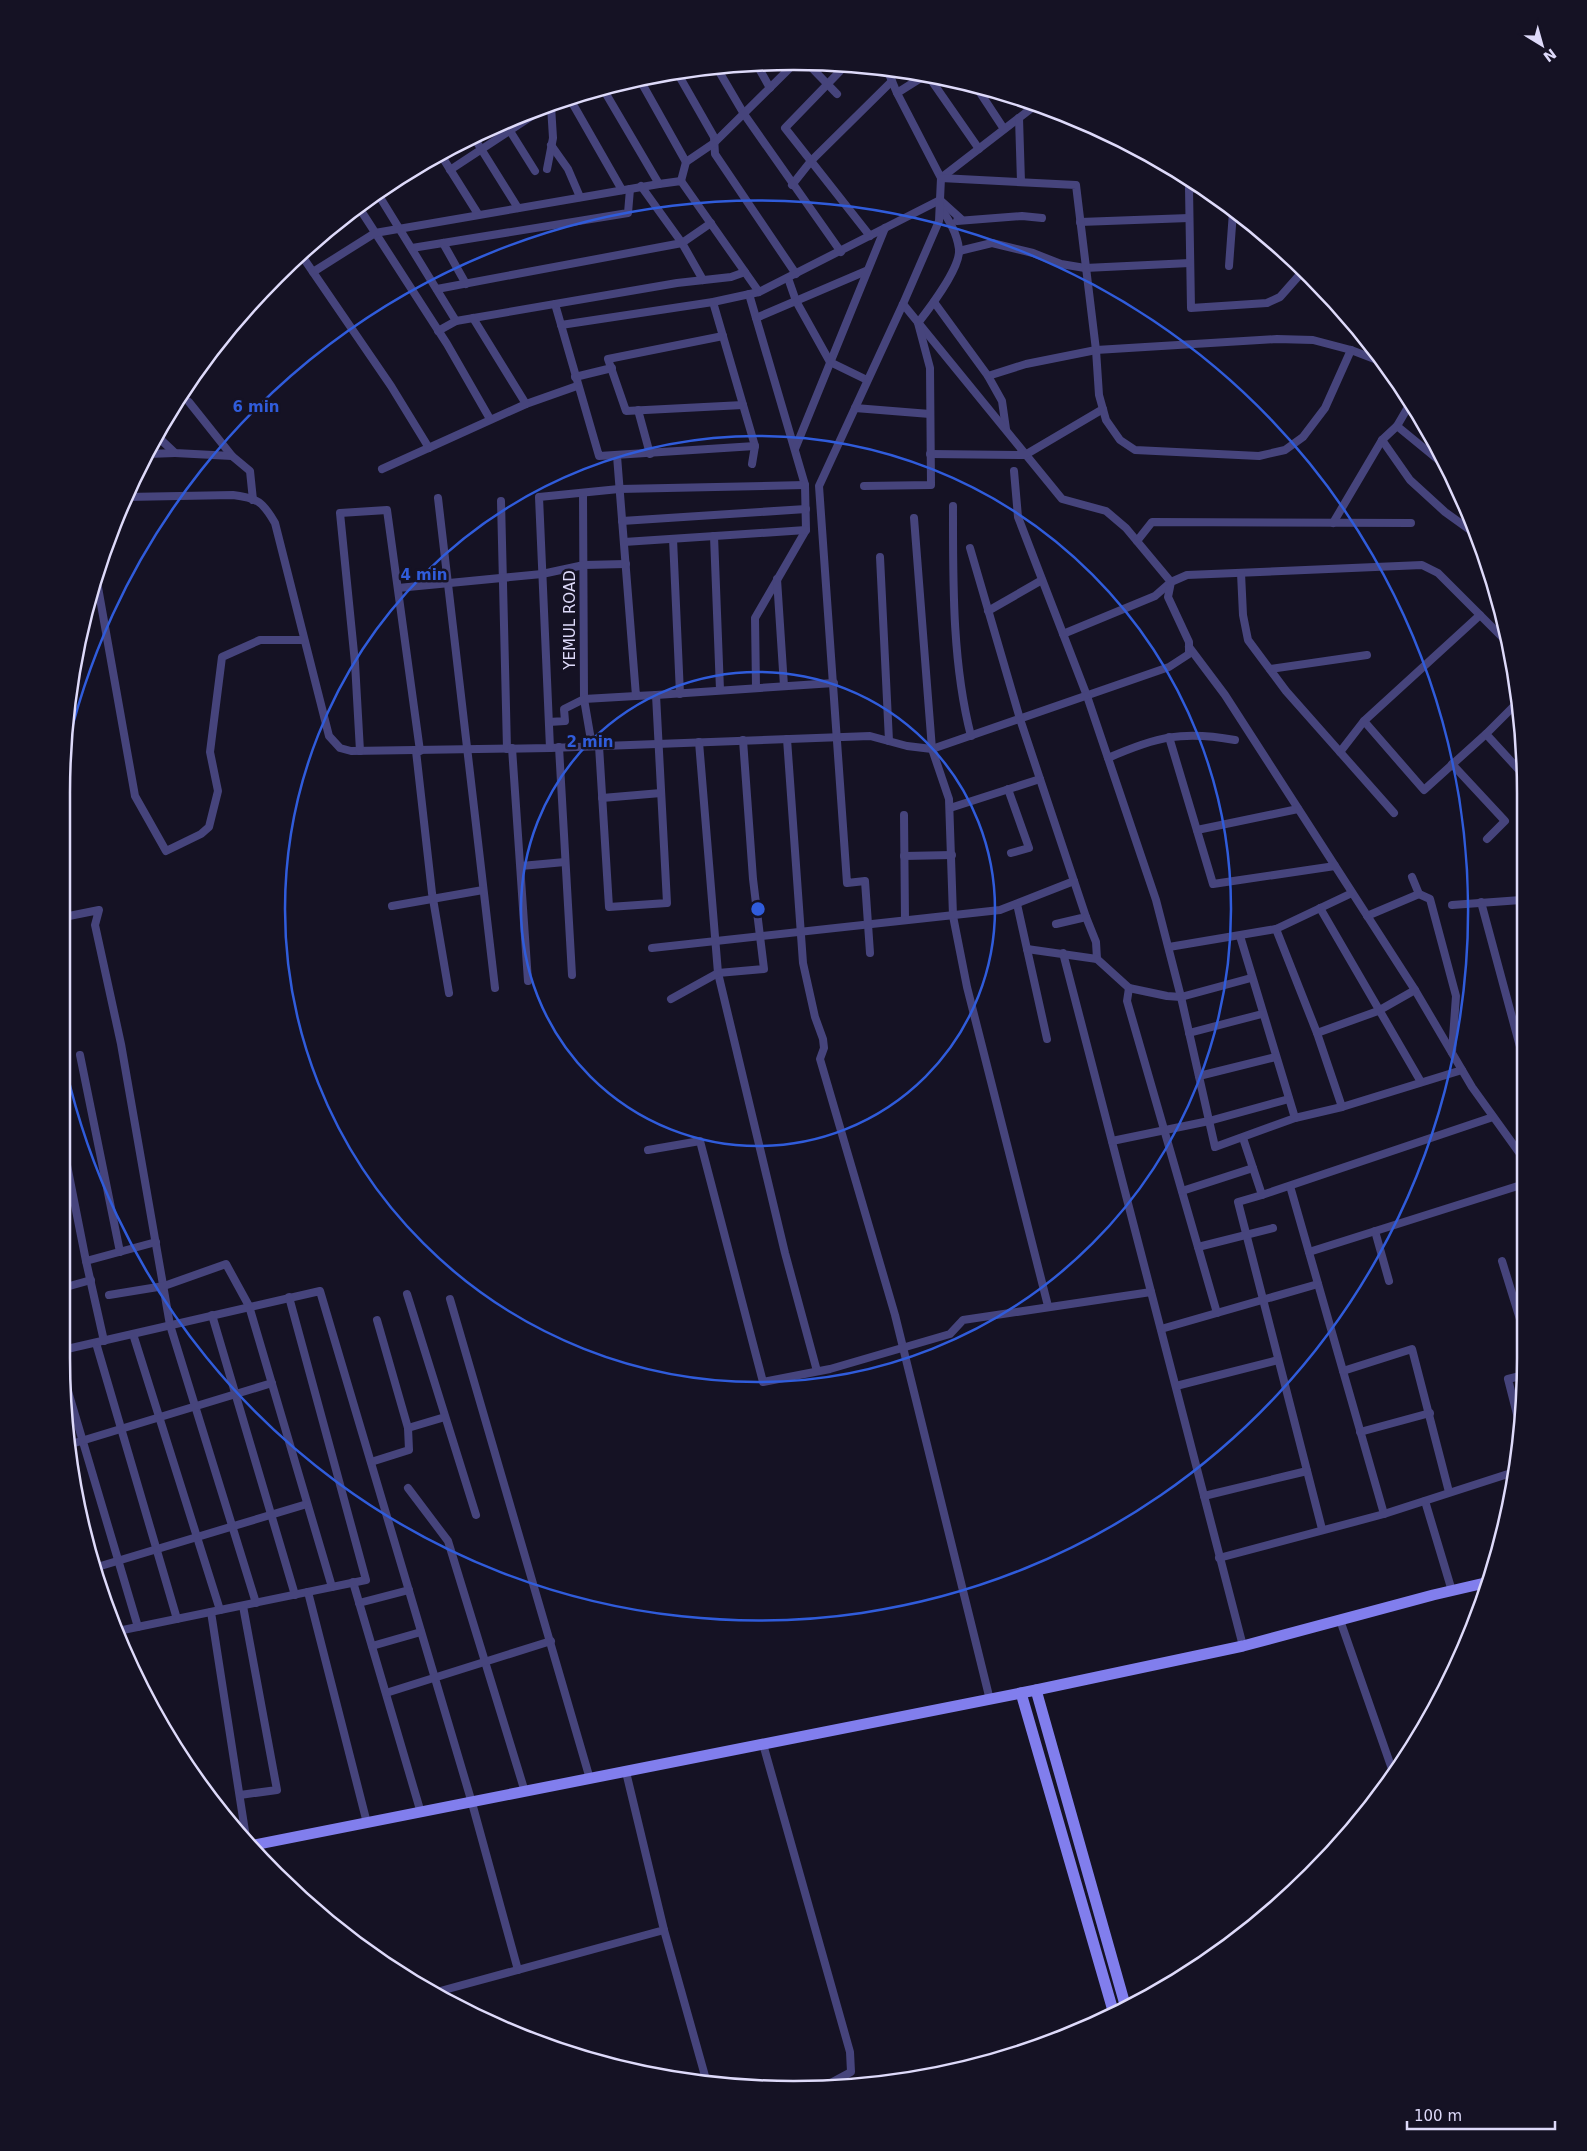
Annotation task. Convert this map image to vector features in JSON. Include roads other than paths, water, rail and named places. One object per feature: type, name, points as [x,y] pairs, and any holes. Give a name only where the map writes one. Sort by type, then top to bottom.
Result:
[{"type":"main road","points":[[258,1843],[421,1813],[990,1700],[1243,1646],[1481,1584]]},
{"type":"main road","points":[[1036,1690],[1124,2000]]},
{"type":"main road","points":[[1021,1693],[1112,2007]]},
{"type":"street","points":[[681,181],[686,162],[714,143],[788,70]]},
{"type":"street","points":[[761,71],[770,88]]},
{"type":"street","points":[[815,71],[837,94]]},
{"type":"street","points":[[839,72],[785,128],[870,236]]},
{"type":"street","points":[[721,74],[744,114],[792,185],[841,252]]},
{"type":"street","points":[[870,953],[865,881],[847,883],[819,486],[939,221],[941,178],[890,76]]},
{"type":"street","points":[[681,79],[714,137],[715,154],[796,274]]},
{"type":"street","points":[[792,185],[811,161],[892,81]]},
{"type":"street","points":[[897,93],[916,81]]},
{"type":"street","points":[[934,84],[979,149]]},
{"type":"street","points":[[643,86],[686,162]]},
{"type":"street","points":[[607,95],[659,184]]},
{"type":"street","points":[[982,95],[1004,130]]},
{"type":"street","points":[[412,248],[628,213],[626,189],[573,104]]},
{"type":"street","points":[[941,178],[1030,110]]},
{"type":"street","points":[[547,169],[551,145],[551,112]]},
{"type":"street","points":[[1019,118],[1022,182]]},
{"type":"street","points":[[508,129],[535,171]]},
{"type":"street","points":[[450,170],[499,133]]},
{"type":"street","points":[[478,143],[518,208]]},
{"type":"street","points":[[551,145],[568,169],[580,197]]},
{"type":"street","points":[[443,161],[478,214]]},
{"type":"street","points":[[941,178],[1076,184],[1096,350],[1099,395],[1106,420],[1120,440],[1135,450],[1259,456],[1285,450],[1303,437],[1325,408],[1351,350]]},
{"type":"street","points":[[313,272],[375,233],[641,186],[681,181]]},
{"type":"street","points":[[681,181],[759,292]]},
{"type":"street","points":[[641,186],[682,243],[703,280]]},
{"type":"street","points":[[1189,188],[1191,308],[1267,303],[1280,297],[1299,276]]},
{"type":"street","points":[[381,200],[456,320]]},
{"type":"street","points":[[940,204],[961,219]]},
{"type":"street","points":[[918,323],[944,290],[959,251],[951,222],[940,204]]},
{"type":"street","points":[[561,325],[714,302],[759,292],[885,228],[940,204]]},
{"type":"street","points":[[363,213],[438,331],[490,419]]},
{"type":"street","points":[[951,222],[961,219],[1015,218],[1022,216],[1042,218]]},
{"type":"street","points":[[1080,222],[1189,218]]},
{"type":"street","points":[[1229,266],[1232,219]]},
{"type":"street","points":[[437,289],[682,243],[711,223]]},
{"type":"street","points":[[795,449],[885,228]]},
{"type":"street","points":[[443,243],[466,284]]},
{"type":"street","points":[[959,251],[992,243],[1033,253],[1061,264],[1085,268],[1190,263]]},
{"type":"street","points":[[305,260],[391,386],[429,448]]},
{"type":"street","points":[[756,318],[866,271]]},
{"type":"street","points":[[438,331],[456,320],[703,280],[732,277],[745,272]]},
{"type":"street","points":[[788,278],[796,301],[830,362],[867,380]]},
{"type":"street","points":[[749,294],[805,485],[806,509],[806,530],[754,618],[756,688]]},
{"type":"street","points":[[714,302],[755,446],[752,464]]},
{"type":"street","points":[[934,302],[988,376],[1002,401],[1006,431]]},
{"type":"street","points":[[555,304],[577,386],[599,456],[755,446]]},
{"type":"street","points":[[903,304],[1062,499],[1106,511],[1126,528],[1171,582]]},
{"type":"street","points":[[473,318],[526,404]]},
{"type":"street","points":[[864,486],[930,485],[930,368],[918,323]]},
{"type":"street","points":[[723,336],[608,359],[626,411],[743,405]]},
{"type":"street","points":[[988,376],[1026,364],[1096,350],[1277,339],[1313,340],[1370,357]]},
{"type":"street","points":[[575,377],[612,368]]},
{"type":"street","points":[[382,469],[490,419],[577,386]]},
{"type":"street","points":[[189,402],[232,456],[250,471],[253,500]]},
{"type":"street","points":[[854,408],[930,414]]},
{"type":"street","points":[[930,454],[1025,455],[1103,409]]},
{"type":"street","points":[[638,410],[650,454]]},
{"type":"street","points":[[1333,523],[1382,440],[1397,426],[1406,410]]},
{"type":"street","points":[[1397,426],[1432,455]]},
{"type":"street","points":[[1382,440],[1410,480],[1445,512],[1466,527]]},
{"type":"street","points":[[162,441],[175,454]]},
{"type":"street","points":[[155,454],[232,456]]},
{"type":"street","points":[[617,456],[636,696]]},
{"type":"street","points":[[1014,471],[1018,517],[1087,696],[1156,900],[1181,997],[1215,1147],[1295,1118],[1342,1107],[1462,1070]]},
{"type":"street","points":[[550,748],[538,497],[619,489],[805,485]]},
{"type":"street","name":"YEMUL ROAD","points":[[583,493],[584,699],[595,746],[602,798],[609,907],[668,902],[661,793]]},
{"type":"street","points":[[134,497],[233,495],[264,505],[275,523],[328,736],[340,748],[360,751],[550,748],[870,736],[932,749],[1169,667],[1189,654],[1189,642],[1168,597],[1171,582]]},
{"type":"street","points":[[438,498],[495,988]]},
{"type":"street","points":[[501,501],[510,749],[522,866],[528,981]]},
{"type":"street","points":[[953,506],[955,603],[963,707],[970,736]]},
{"type":"street","points":[[622,521],[806,509]]},
{"type":"street","points":[[360,751],[355,663],[340,513],[388,510],[418,751],[433,899],[449,993]]},
{"type":"street","points":[[914,518],[932,749],[949,799],[950,808],[953,916],[968,988],[1048,1306]]},
{"type":"street","points":[[1137,541],[1152,522],[1411,523]]},
{"type":"street","points":[[624,542],[806,530]]},
{"type":"street","points":[[714,536],[720,690]]},
{"type":"street","points":[[673,539],[680,694]]},
{"type":"street","points":[[970,548],[1020,719],[1096,942],[1097,959]]},
{"type":"street","points":[[880,557],[889,741]]},
{"type":"street","points":[[398,588],[542,574],[584,565],[626,564]]},
{"type":"street","points":[[1063,634],[1154,596],[1171,582],[1187,575],[1422,566],[1438,573],[1499,634]]},
{"type":"street","points":[[1241,573],[1243,615],[1248,640],[1286,692],[1394,813]]},
{"type":"street","points":[[777,580],[784,686]]},
{"type":"street","points":[[988,611],[1042,580]]},
{"type":"street","points":[[99,592],[135,796],[166,851],[201,834],[209,827],[218,791],[210,752],[222,657],[260,640],[304,640]]},
{"type":"street","points":[[1340,752],[1364,721],[1480,615]]},
{"type":"street","points":[[1189,647],[1225,695],[1415,990],[1462,1070],[1517,1151]]},
{"type":"street","points":[[1270,669],[1367,655]]},
{"type":"street","points":[[549,722],[565,721],[564,709],[584,699],[656,696],[834,683]]},
{"type":"street","points":[[602,798],[661,793],[656,696]]},
{"type":"street","points":[[1364,721],[1424,790],[1512,709]]},
{"type":"street","points":[[1486,734],[1516,766]]},
{"type":"street","points":[[1108,758],[1146,741],[1169,737],[1208,735],[1235,740]]},
{"type":"street","points":[[1169,737],[1213,884],[1335,866]]},
{"type":"street","points":[[787,739],[802,963],[815,1018],[823,1039],[824,1048],[820,1059],[903,1348],[990,1700]]},
{"type":"street","points":[[672,999],[718,973],[764,969],[743,740]]},
{"type":"street","points":[[699,742],[718,973],[786,1253],[817,1371]]},
{"type":"street","points":[[559,747],[572,976]]},
{"type":"street","points":[[1452,764],[1505,821],[1487,839]]},
{"type":"street","points":[[950,808],[1040,779]]},
{"type":"street","points":[[1008,789],[1029,848],[1011,853]]},
{"type":"street","points":[[1197,830],[1298,809]]},
{"type":"street","points":[[904,815],[905,920]]},
{"type":"street","points":[[904,856],[952,856]]},
{"type":"street","points":[[522,866],[565,862]]},
{"type":"street","points":[[1412,877],[1419,894],[1430,899],[1456,996],[1452,1052]]},
{"type":"street","points":[[652,948],[1000,910],[1074,881]]},
{"type":"street","points":[[392,906],[483,890]]},
{"type":"street","points":[[1168,947],[1276,929],[1352,893]]},
{"type":"street","points":[[1367,916],[1419,894]]},
{"type":"street","points":[[1452,905],[1517,900]]},
{"type":"street","points":[[1481,902],[1517,1035]]},
{"type":"street","points":[[1017,904],[1047,1039]]},
{"type":"street","points":[[1320,908],[1378,1011],[1421,1082]]},
{"type":"street","points":[[70,916],[99,910],[95,925],[121,1044],[170,1325],[256,1603]]},
{"type":"street","points":[[1056,924],[1086,917]]},
{"type":"street","points":[[1276,929],[1317,1033],[1342,1107]]},
{"type":"street","points":[[1240,936],[1251,978],[1295,1118]]},
{"type":"street","points":[[1027,950],[1097,959],[1129,988],[1181,997],[1251,978]]},
{"type":"street","points":[[1063,954],[1243,1646]]},
{"type":"street","points":[[1129,988],[1127,1001],[1217,1313]]},
{"type":"street","points":[[1317,1033],[1378,1011],[1415,990]]},
{"type":"street","points":[[1189,1033],[1262,1014]]},
{"type":"street","points":[[80,1055],[120,1252]]},
{"type":"street","points":[[1198,1076],[1276,1057]]},
{"type":"street","points":[[1112,1140],[1209,1121],[1289,1099]]},
{"type":"street","points":[[1322,1529],[1238,1202],[1493,1117]]},
{"type":"street","points":[[1243,1138],[1262,1195]]},
{"type":"street","points":[[648,1150],[700,1141],[763,1382],[817,1371],[950,1334],[963,1320],[1151,1292]]},
{"type":"street","points":[[1182,1191],[1253,1168]]},
{"type":"street","points":[[1290,1186],[1384,1514]]},
{"type":"street","points":[[1309,1252],[1517,1186]]},
{"type":"street","points":[[70,1200],[91,1280],[104,1341]]},
{"type":"street","points":[[1198,1246],[1273,1228]]},
{"type":"street","points":[[1376,1231],[1389,1281]]},
{"type":"street","points":[[86,1261],[156,1242]]},
{"type":"street","points":[[1502,1261],[1517,1309]]},
{"type":"street","points":[[109,1296],[164,1286],[226,1264],[249,1306],[332,1587]]},
{"type":"street","points":[[70,1286],[91,1280]]},
{"type":"street","points":[[1161,1329],[1318,1284]]},
{"type":"street","points":[[70,1349],[320,1290],[472,1803],[518,1970]]},
{"type":"street","points":[[407,1294],[458,1463],[476,1515]]},
{"type":"street","points":[[123,1630],[366,1580],[289,1297]]},
{"type":"street","points":[[450,1299],[590,1778]]},
{"type":"street","points":[[212,1315],[295,1595]]},
{"type":"street","points":[[371,1462],[409,1450],[408,1428],[377,1320]]},
{"type":"street","points":[[133,1334],[220,1610]]},
{"type":"street","points":[[96,1343],[177,1619]]},
{"type":"street","points":[[1343,1371],[1412,1349],[1449,1492]]},
{"type":"street","points":[[1176,1386],[1278,1360]]},
{"type":"street","points":[[1515,1406],[1508,1379],[1516,1377]]},
{"type":"street","points":[[75,1442],[272,1383]]},
{"type":"street","points":[[72,1405],[138,1627]]},
{"type":"street","points":[[1360,1432],[1430,1414]]},
{"type":"street","points":[[408,1428],[445,1416]]},
{"type":"street","points":[[1204,1496],[1307,1471]]},
{"type":"street","points":[[1219,1558],[1384,1514],[1507,1474]]},
{"type":"street","points":[[408,1488],[448,1541],[525,1792]]},
{"type":"street","points":[[1425,1501],[1452,1590]]},
{"type":"street","points":[[101,1566],[307,1504]]},
{"type":"street","points":[[353,1582],[421,1813]]},
{"type":"street","points":[[359,1603],[409,1590]]},
{"type":"street","points":[[308,1592],[367,1823]]},
{"type":"street","points":[[240,1796],[277,1790],[243,1606]]},
{"type":"street","points":[[212,1612],[245,1829]]},
{"type":"street","points":[[1340,1620],[1391,1765]]},
{"type":"street","points":[[372,1646],[421,1632]]},
{"type":"street","points":[[386,1693],[551,1641]]},
{"type":"street","points":[[763,1744],[850,2052],[851,2072],[838,2079]]},
{"type":"street","points":[[626,1772],[664,1930],[705,2076]]},
{"type":"street","points":[[444,1990],[664,1930]]}]
